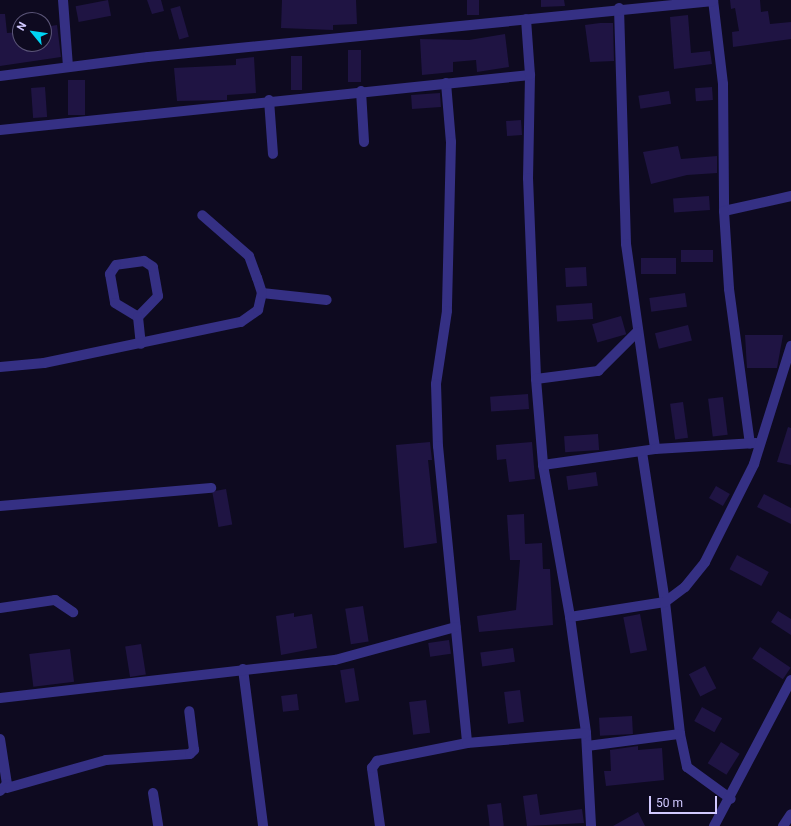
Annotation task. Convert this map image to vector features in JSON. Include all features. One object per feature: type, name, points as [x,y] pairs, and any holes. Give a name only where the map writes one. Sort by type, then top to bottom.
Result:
[{"type":"street","points":[[63,0],[68,67]]},
{"type":"street","points":[[0,76],[68,67],[618,8],[713,0],[723,84],[724,210],[729,289],[755,443],[754,464],[705,562],[685,587],[665,602],[570,616]]},
{"type":"street","points":[[618,8],[626,244],[637,332],[646,367],[655,449]]},
{"type":"street","points":[[526,19],[530,75],[528,178],[536,378],[543,465],[570,616],[586,733],[591,826]]},
{"type":"street","points":[[0,130],[269,100],[530,75]]},
{"type":"street","points":[[446,83],[451,142],[447,311],[436,384],[467,743]]},
{"type":"street","points":[[361,92],[364,142]]},
{"type":"street","points":[[269,100],[273,154]]},
{"type":"street","points":[[724,210],[791,196]]},
{"type":"street","points":[[0,367],[44,362],[140,344],[242,322],[258,310],[262,293],[249,256],[202,215]]},
{"type":"street","points":[[138,317],[115,303],[110,274],[116,265],[144,261],[153,267],[158,296],[138,317],[140,344]]},
{"type":"street","points":[[262,293],[327,300]]},
{"type":"street","points":[[536,378],[598,371],[637,332]]},
{"type":"street","points":[[755,443],[791,346]]},
{"type":"street","points":[[543,465],[655,449],[755,443]]},
{"type":"street","points":[[642,452],[665,602],[680,734],[687,767],[731,799]]},
{"type":"street","points":[[0,506],[211,488]]},
{"type":"street","points":[[0,608],[55,600],[73,612]]},
{"type":"street","points":[[0,698],[243,669],[335,660],[456,627]]},
{"type":"street","points":[[243,669],[263,826]]},
{"type":"street","points":[[714,826],[731,799],[791,680]]},
{"type":"street","points":[[0,739],[4,790],[106,760],[190,754],[194,750],[189,711]]},
{"type":"street","points":[[380,826],[374,763],[467,743],[586,733]]},
{"type":"street","points":[[587,746],[680,734]]},
{"type":"street","points":[[153,794],[158,826]]},
{"type":"street","points":[[784,826],[791,814]]},
{"type":"building","points":[[108,0],[111,16],[79,22],[76,6]]},
{"type":"building","points":[[147,0],[161,0],[164,11],[152,14]]},
{"type":"building","points":[[282,0],[356,0],[357,24],[333,25],[333,30],[281,28]]},
{"type":"building","points":[[467,0],[479,0],[479,15],[467,15]]},
{"type":"building","points":[[541,0],[564,0],[565,6],[541,7]]},
{"type":"building","points":[[730,0],[760,0],[761,12],[768,11],[770,24],[791,22],[791,39],[733,47],[732,32],[739,31],[735,8],[731,9]]},
{"type":"building","points":[[180,6],[189,37],[179,40],[170,9]]},
{"type":"building","points":[[0,14],[5,14],[7,33],[12,33],[12,52],[52,52],[52,26],[57,25],[61,57],[0,66]]},
{"type":"building","points":[[688,15],[691,53],[710,51],[712,64],[674,69],[670,17]]},
{"type":"building","points":[[613,23],[614,61],[590,62],[585,25]]},
{"type":"building","points":[[505,34],[509,67],[477,72],[476,60],[453,62],[453,72],[422,75],[420,39],[469,40]]},
{"type":"building","points":[[348,50],[361,50],[361,82],[348,82]]},
{"type":"building","points":[[291,56],[302,56],[302,90],[291,90]]},
{"type":"building","points":[[254,57],[256,93],[227,95],[227,100],[177,101],[174,68],[236,65],[236,59]]},
{"type":"building","points":[[68,80],[85,80],[85,115],[68,115]]},
{"type":"building","points":[[45,87],[47,117],[33,118],[31,88]]},
{"type":"building","points":[[712,87],[713,100],[696,101],[695,88]]},
{"type":"building","points":[[669,91],[671,104],[640,109],[638,96]]},
{"type":"building","points":[[440,93],[441,107],[412,109],[411,95]]},
{"type":"building","points":[[521,120],[522,135],[507,136],[506,121]]},
{"type":"building","points":[[678,146],[681,159],[717,156],[717,173],[687,175],[651,184],[643,152]]},
{"type":"building","points":[[709,196],[710,210],[674,212],[673,199]]},
{"type":"building","points":[[681,250],[713,250],[713,262],[681,262]]},
{"type":"building","points":[[641,258],[676,258],[676,274],[641,274]]},
{"type":"building","points":[[586,267],[587,286],[566,287],[565,268]]},
{"type":"building","points":[[685,293],[687,307],[651,312],[649,298]]},
{"type":"building","points":[[592,303],[593,319],[557,321],[556,306]]},
{"type":"building","points":[[621,316],[626,334],[597,343],[592,324]]},
{"type":"building","points":[[688,325],[692,341],[659,349],[655,333]]},
{"type":"building","points":[[745,335],[783,335],[777,368],[747,368]]},
{"type":"building","points":[[528,394],[529,409],[491,412],[490,397]]},
{"type":"building","points":[[723,397],[728,435],[713,437],[708,399]]},
{"type":"building","points":[[683,402],[688,438],[675,439],[670,404]]},
{"type":"building","points":[[788,427],[791,428],[791,465],[777,462]]},
{"type":"building","points":[[598,434],[599,450],[565,452],[564,436]]},
{"type":"building","points":[[430,442],[432,460],[428,460],[437,543],[404,548],[396,445]]},
{"type":"building","points":[[532,442],[535,479],[509,482],[506,459],[497,460],[496,445]]},
{"type":"building","points":[[596,472],[598,486],[568,490],[566,476]]},
{"type":"building","points":[[716,486],[730,494],[723,506],[709,498]]},
{"type":"building","points":[[226,489],[232,524],[218,527],[212,491]]},
{"type":"building","points":[[764,494],[791,508],[791,524],[757,507]]},
{"type":"building","points":[[524,514],[525,544],[542,543],[543,569],[550,569],[553,625],[479,632],[477,616],[516,610],[520,560],[510,560],[507,515]]},
{"type":"building","points":[[737,555],[769,572],[761,586],[729,569]]},
{"type":"building","points":[[363,606],[369,642],[351,644],[345,609]]},
{"type":"building","points":[[778,611],[791,619],[791,635],[771,622]]},
{"type":"building","points":[[294,613],[294,617],[312,614],[317,648],[281,655],[276,616]]},
{"type":"building","points":[[640,614],[647,650],[630,654],[623,617]]},
{"type":"building","points":[[449,640],[451,654],[430,657],[428,643]]},
{"type":"building","points":[[141,644],[146,675],[130,677],[125,647]]},
{"type":"building","points":[[760,647],[791,668],[783,679],[752,659]]},
{"type":"building","points":[[513,648],[515,662],[482,666],[480,653]]},
{"type":"building","points":[[70,649],[74,682],[33,687],[29,654]]},
{"type":"building","points":[[705,666],[716,688],[700,696],[689,674]]},
{"type":"building","points":[[354,668],[359,701],[345,703],[340,670]]},
{"type":"building","points":[[520,690],[524,722],[508,724],[504,692]]},
{"type":"building","points":[[297,694],[299,710],[283,712],[281,696]]},
{"type":"building","points":[[426,700],[430,733],[413,735],[409,702]]},
{"type":"building","points":[[702,707],[722,718],[714,732],[694,721]]},
{"type":"building","points":[[632,716],[633,734],[600,736],[599,718]]},
{"type":"building","points":[[721,742],[740,754],[726,775],[708,763]]},
{"type":"building","points":[[638,746],[638,750],[662,748],[664,780],[606,786],[604,771],[611,771],[610,750]]},
{"type":"building","points":[[537,794],[540,815],[582,809],[584,823],[527,826],[523,796]]},
{"type":"building","points":[[501,803],[504,826],[490,826],[487,805]]},
{"type":"building","points":[[638,812],[645,826],[613,826]]}]
